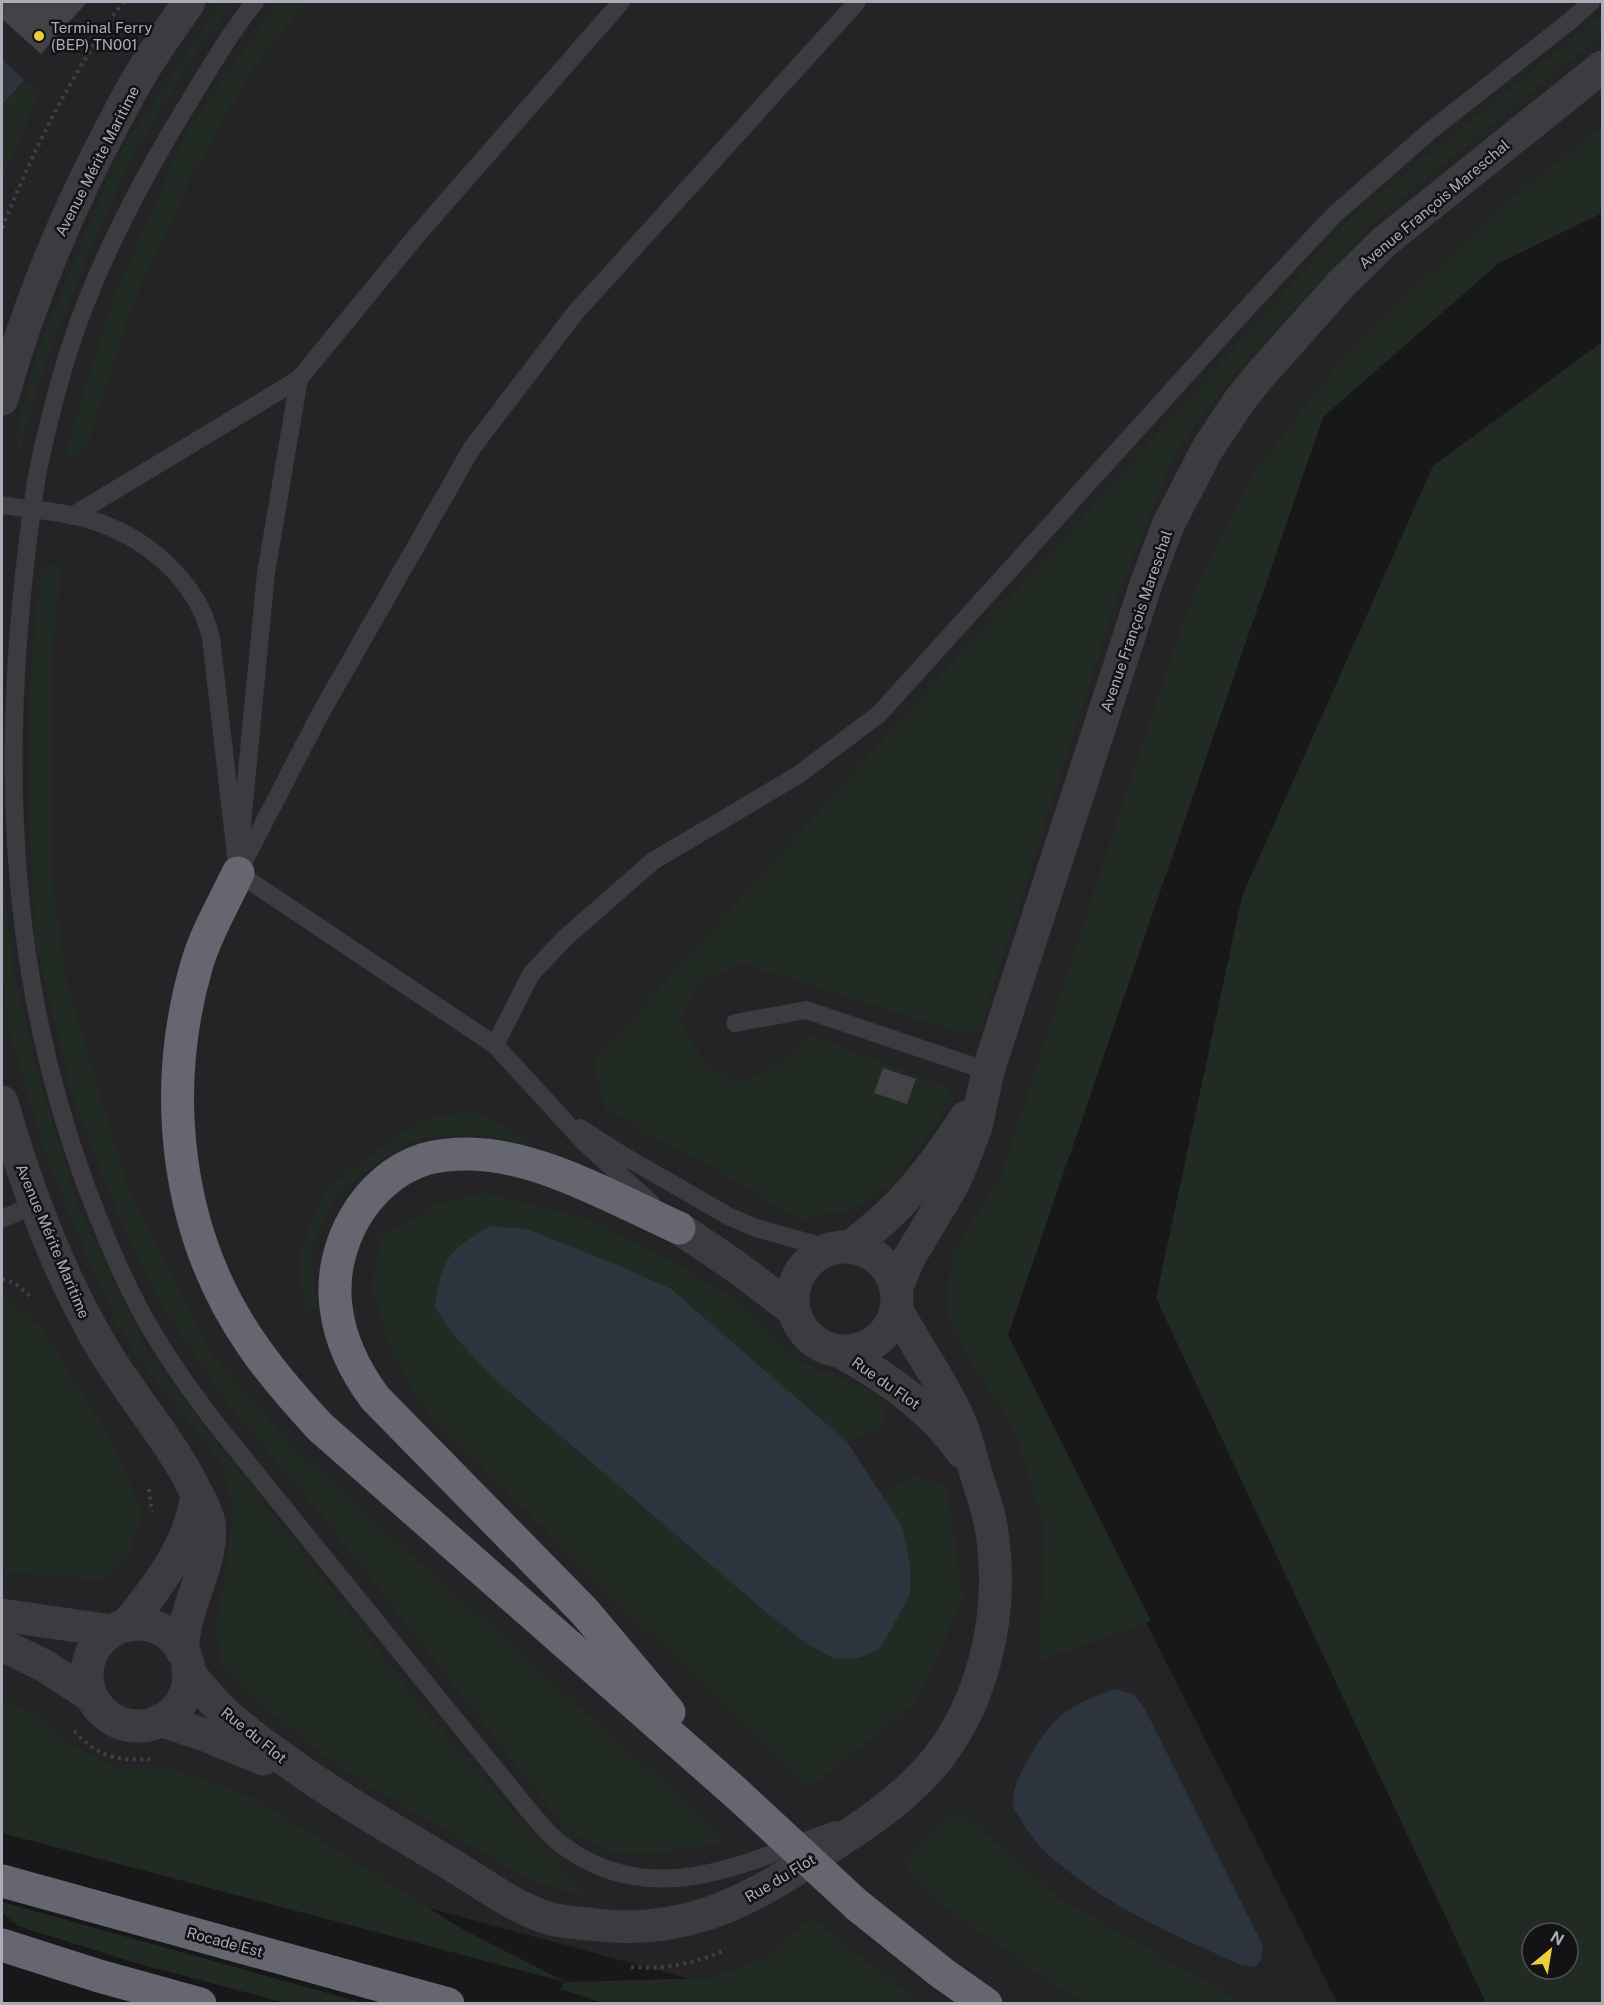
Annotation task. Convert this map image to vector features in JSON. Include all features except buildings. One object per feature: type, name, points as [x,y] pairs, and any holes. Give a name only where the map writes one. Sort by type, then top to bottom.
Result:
[{"type":"highway","points":[[238,873],[209,933],[189,992],[183,1029],[177,1104],[182,1169],[204,1251],[230,1308],[250,1342],[292,1397],[320,1427],[735,1792],[857,1905],[942,1973],[986,2004]]},
{"type":"highway","points":[[679,1228],[560,1174],[524,1162],[471,1154],[427,1158],[392,1176],[377,1188],[352,1223],[343,1241],[338,1264],[335,1287],[336,1307],[349,1356],[359,1376],[375,1398],[584,1611],[735,1792]]},
{"type":"highway","name":"Rocade Est","points":[[2,1881],[448,2004]]},
{"type":"highway","points":[[2,1945],[80,1971],[200,2004]]},
{"type":"street","name":"Avenue Mérite Maritime","points":[[2,399],[40,283],[69,212],[143,71],[189,2]]},
{"type":"street","name":"Avenue François Mareschal","points":[[896,1298],[909,1258],[952,1186],[976,1128],[986,1077],[1159,547],[1208,448],[1240,400],[1364,261],[1408,222],[1602,67]]},
{"type":"street","name":"Avenue François Mareschal","points":[[841,1248],[875,1229],[922,1180],[965,1118],[986,1077]]},
{"type":"street","name":"Avenue Mérite Maritime","points":[[2,1102],[35,1204],[87,1320],[117,1372],[178,1458],[205,1510],[209,1524],[209,1540],[187,1620],[185,1662]]},
{"type":"street","points":[[679,1228],[794,1310]]},
{"type":"street","points":[[841,1248],[869,1253],[880,1260],[888,1271],[896,1298],[889,1327],[876,1341],[859,1349],[839,1352],[814,1342],[801,1328],[794,1310],[793,1290],[800,1272],[813,1257],[841,1248]]},
{"type":"street","name":"Rue du Flot","points":[[185,1662],[223,1712],[243,1730],[327,1790],[521,1906],[557,1920],[610,1927],[684,1922],[735,1905],[788,1875],[879,1814],[915,1784],[950,1740],[964,1716],[987,1652],[993,1623],[996,1589],[988,1511],[958,1418],[896,1298]]},
{"type":"street","name":"Rue du Flot","points":[[839,1352],[889,1383],[927,1413],[956,1444],[976,1473]]},
{"type":"street","points":[[2,1615],[119,1628],[140,1624],[155,1627],[168,1635],[185,1662],[187,1687],[172,1712],[160,1720],[138,1725],[117,1721],[99,1708],[91,1695],[87,1666],[96,1646],[119,1628],[148,1599],[173,1559],[195,1510],[197,1494]]},
{"type":"street","points":[[2,1645],[43,1665],[91,1695]]},
{"type":"street","name":"Rue du Flot","points":[[160,1720],[231,1744],[327,1790]]},
{"type":"lane","points":[[255,2],[222,46],[159,150],[105,257],[68,354],[44,442],[20,564],[5,735],[6,807],[17,917],[40,1038],[72,1149],[120,1270],[166,1354],[220,1428],[530,1812],[560,1844],[592,1864],[612,1873],[656,1879],[682,1878],[737,1866],[879,1814]]},
{"type":"lane","points":[[79,517],[299,379],[417,235],[621,2]]},
{"type":"lane","points":[[238,873],[319,716],[472,448],[575,313],[857,2]]},
{"type":"lane","points":[[495,1046],[531,974],[565,938],[653,861],[798,776],[879,714],[1333,216],[1430,131],[1591,2]]},
{"type":"lane","points":[[238,873],[266,573],[299,379]]},
{"type":"lane","points":[[2,505],[79,517],[119,531],[162,560],[182,579],[206,618],[211,638],[238,873],[495,1046],[602,1161],[679,1228]]},
{"type":"lane","points":[[735,1023],[806,1010],[986,1077]]},
{"type":"lane","points":[[556,1112],[624,1156],[730,1217],[766,1232],[841,1248]]},
{"type":"lane","points":[[2,1219],[35,1204]]},
{"type":"path","points":[[2,228],[24,173],[56,107],[102,31],[123,2]]},
{"type":"path","points":[[2,1279],[15,1283],[36,1302]]},
{"type":"path","points":[[145,1482],[150,1491],[152,1513]]},
{"type":"shaded area","points":[[2,2],[1602,2],[1602,213],[1482,271],[1323,417],[1004,1338],[1337,2003],[778,2003],[2,1792]]},
{"type":"shaded area","points":[[221,2],[234,2],[196,52],[133,155],[86,259],[44,367],[19,450],[16,435],[38,349],[118,155]]},
{"type":"shaded area","points":[[282,2],[305,2],[251,71],[192,176],[131,308],[89,440],[78,458],[64,457],[111,305],[185,135],[260,27]]},
{"type":"shaded area","points":[[1602,15],[1602,35],[1376,219],[1234,375],[1177,449],[1115,603],[980,1029],[965,1034],[740,963],[697,984],[680,1018],[705,1064],[738,1081],[769,1072],[812,1035],[943,1086],[954,1099],[895,1182],[854,1209],[800,1220],[727,1176],[606,1110],[593,1063],[1353,216]]},
{"type":"shaded area","points":[[2,59],[24,80],[2,105]]},
{"type":"shaded area","points":[[24,80],[40,94],[2,178],[2,105]]},
{"type":"shaded area","points":[[1602,127],[1602,213],[1499,263],[1323,417],[1008,1335],[1151,1621],[1038,1662],[1045,1530],[1015,1431],[952,1331],[947,1301],[952,1254],[1000,1178],[1181,626],[1212,552],[1257,469],[1337,365],[1498,210]]},
{"type":"shaded area","points":[[1602,342],[1602,2003],[1486,2003],[1156,1298],[1242,896],[1433,466]]},
{"type":"shaded area","points":[[41,566],[61,566],[52,660],[51,865],[65,976],[129,1191],[215,1358],[297,1452],[728,1842],[650,1854],[616,1853],[566,1829],[319,1512],[230,1407],[157,1298],[111,1198],[71,1091],[36,943],[30,835],[30,680]]},
{"type":"shaded area","points":[[2,868],[13,969],[37,1069],[80,1212],[150,1356],[426,1712],[589,1897],[532,1882],[335,1765],[243,1689],[220,1664],[216,1625],[233,1509],[223,1466],[138,1359],[116,1322],[44,1150],[10,1034],[2,982]]},
{"type":"shaded area","points":[[478,1111],[530,1142],[471,1135],[411,1139],[377,1162],[335,1197],[310,1253],[317,1308],[303,1313],[300,1251],[324,1192],[393,1138],[424,1119]]},
{"type":"shaded area","points":[[483,1192],[600,1223],[733,1296],[802,1363],[872,1391],[888,1405],[881,1428],[848,1443],[881,1497],[915,1475],[947,1487],[963,1599],[917,1701],[809,1789],[427,1413],[392,1354],[372,1288],[380,1236],[437,1204]]},
{"type":"shaded area","points":[[490,1226],[527,1229],[671,1289],[847,1442],[902,1526],[910,1564],[910,1595],[880,1649],[859,1658],[835,1659],[807,1644],[767,1613],[492,1377],[451,1332],[435,1307],[444,1266],[449,1258],[455,1250]]},
{"type":"shaded area","points":[[2,1295],[44,1331],[109,1437],[143,1512],[129,1556],[101,1580],[2,1572]]},
{"type":"shaded area","points":[[1115,1689],[1133,1694],[1145,1709],[1263,1946],[1261,1960],[1255,1967],[1241,1965],[1175,1935],[1091,1888],[1040,1846],[1015,1810],[1013,1799],[1018,1780],[1046,1732],[1064,1713],[1075,1706]]},
{"type":"shaded area","points":[[2,1701],[37,1713],[62,1738],[116,1769],[171,1768],[254,1798],[462,1929],[566,1982],[711,1978],[766,1958],[811,1918],[911,1996],[924,2003],[604,2003],[560,1989],[565,1982],[2,1833]]},
{"type":"shaded area","points":[[959,1811],[1060,1899],[1244,2003],[1086,2003],[1045,1978],[938,1902],[904,1866]]},
{"type":"shaded area","points":[[2,1902],[363,2003],[286,2003],[136,1963],[18,1926],[2,1913]]},
{"type":"place","name":"Terminal Ferry (BEP) TN001","points":[[39,36]]}]
